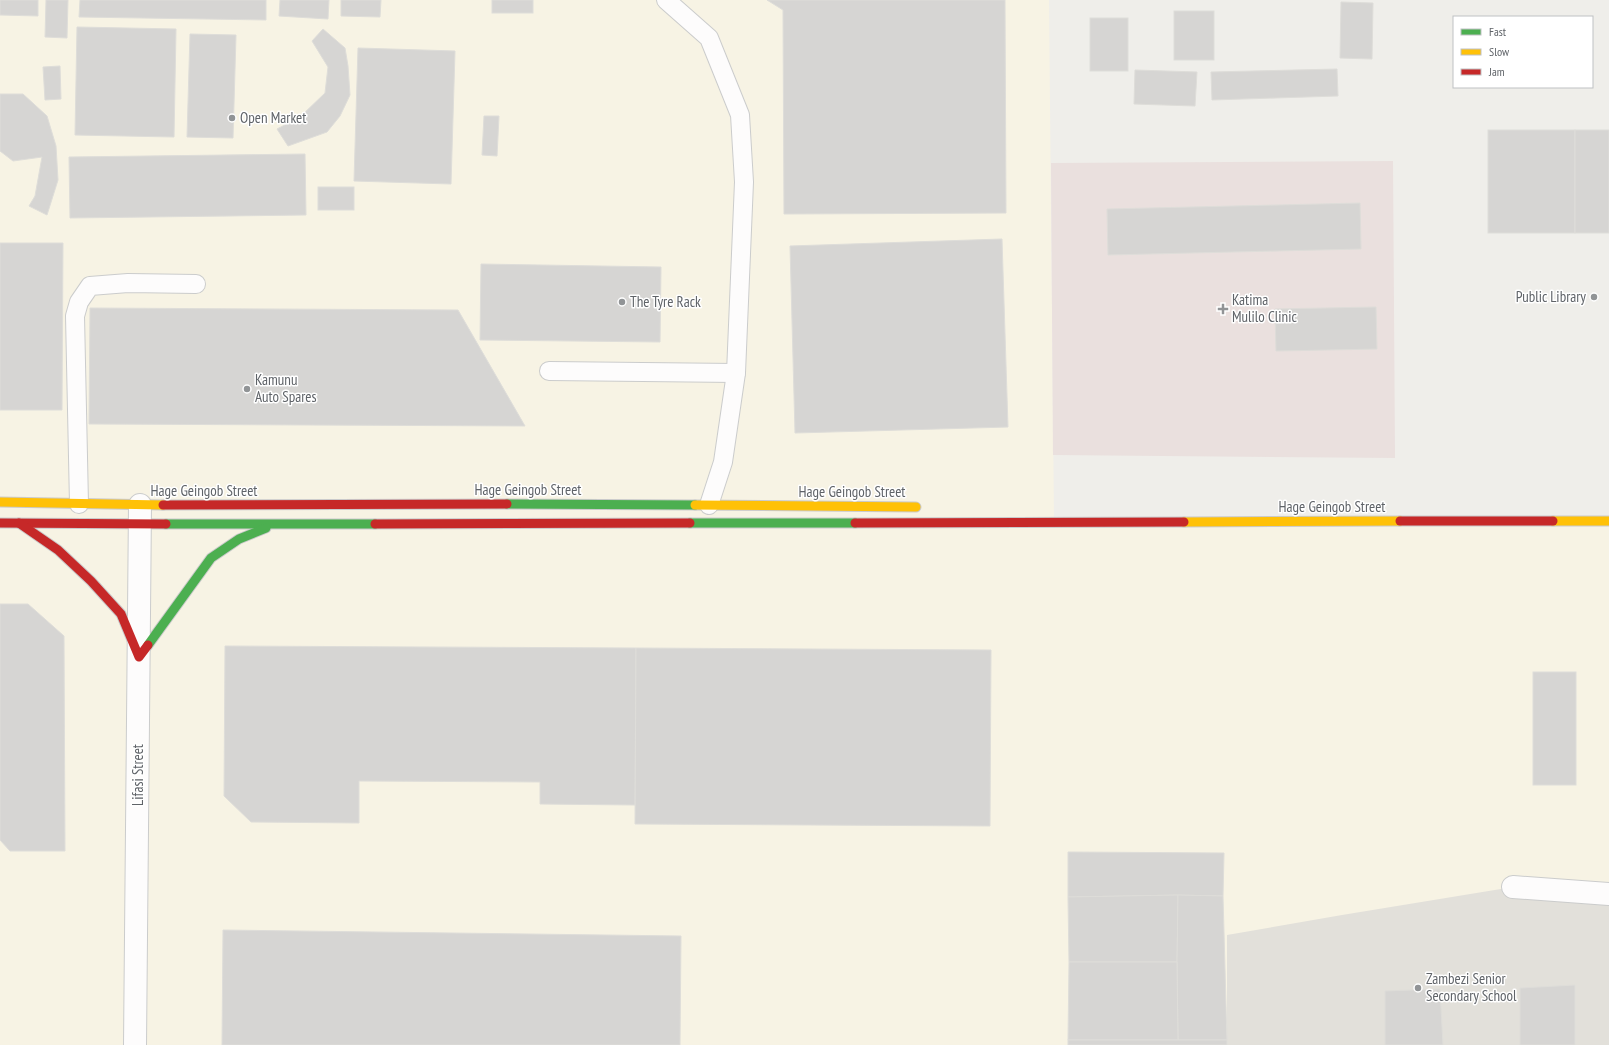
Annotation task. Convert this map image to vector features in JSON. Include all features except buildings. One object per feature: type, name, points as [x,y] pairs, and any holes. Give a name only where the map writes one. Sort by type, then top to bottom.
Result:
[{"type":"street","name":"Hage Geingob Street","points":[[0,502],[79,504],[140,515],[278,524],[1609,521]]},
{"type":"street","name":"Hage Geingob Street","points":[[0,523],[140,515],[484,504],[929,508]]},
{"type":"street","name":"Hage Geingob Street","points":[[976,513],[1054,522]]},
{"type":"street","name":"Lifasi Street","points":[[135,1045],[140,515]]},
{"type":"street","points":[[19,523],[58,550],[91,580],[121,614],[139,657],[166,622],[211,558],[240,539],[278,524]]},
{"type":"street","points":[[1513,887],[1609,894]]},
{"type":"lane","points":[[666,0],[708,38],[740,115],[744,182],[736,373],[723,462],[709,505]]},
{"type":"lane","points":[[79,504],[75,316],[79,302],[90,286],[128,283],[196,284]]},
{"type":"lane","points":[[549,371],[736,373]]},
{"type":"shaded area","points":[[0,0],[1049,0],[1054,522],[1609,521],[1609,894],[1227,935],[1227,1045],[0,1045]]},
{"type":"shaded area","name":"Katima Mulilo Clinic","points":[[1393,161],[1395,458],[1053,455],[1051,163]]},
{"type":"shaded area","name":"Zambezi Senior Secondary School","points":[[1513,887],[1609,894],[1609,1045],[1227,1045],[1227,935]]},
{"type":"traffic: fast","points":[[507,504],[695,505]]},
{"type":"traffic: fast","points":[[690,523],[855,523]]},
{"type":"traffic: fast","points":[[166,524],[375,524]]},
{"type":"traffic: fast","points":[[148,645],[211,558],[239,539],[266,528]]},
{"type":"traffic: slow","points":[[0,502],[163,505]]},
{"type":"traffic: slow","points":[[695,505],[916,507]]},
{"type":"traffic: slow","points":[[1184,522],[1400,521]]},
{"type":"traffic: slow","points":[[1553,521],[1609,521]]},
{"type":"traffic: jam","points":[[163,505],[507,504]]},
{"type":"traffic: jam","points":[[1400,521],[1553,521]]},
{"type":"traffic: jam","points":[[855,523],[1184,522]]},
{"type":"traffic: jam","points":[[0,523],[166,524]]},
{"type":"traffic: jam","points":[[19,523],[58,550],[91,581],[121,614],[139,657],[148,645]]},
{"type":"traffic: jam","points":[[375,524],[690,523]]},
{"type":"place","name":"Open Market","points":[[232,118]]},
{"type":"place","name":"Public Library","points":[[1594,297]]},
{"type":"place","name":"The Tyre Rack","points":[[622,302]]},
{"type":"place","name":"Katima Mulilo Clinic","points":[[1223,309]]},
{"type":"place","name":"Kamunu Auto Spares","points":[[247,389]]},
{"type":"place","name":"Zambezi Senior Secondary School","points":[[1418,988]]}]
